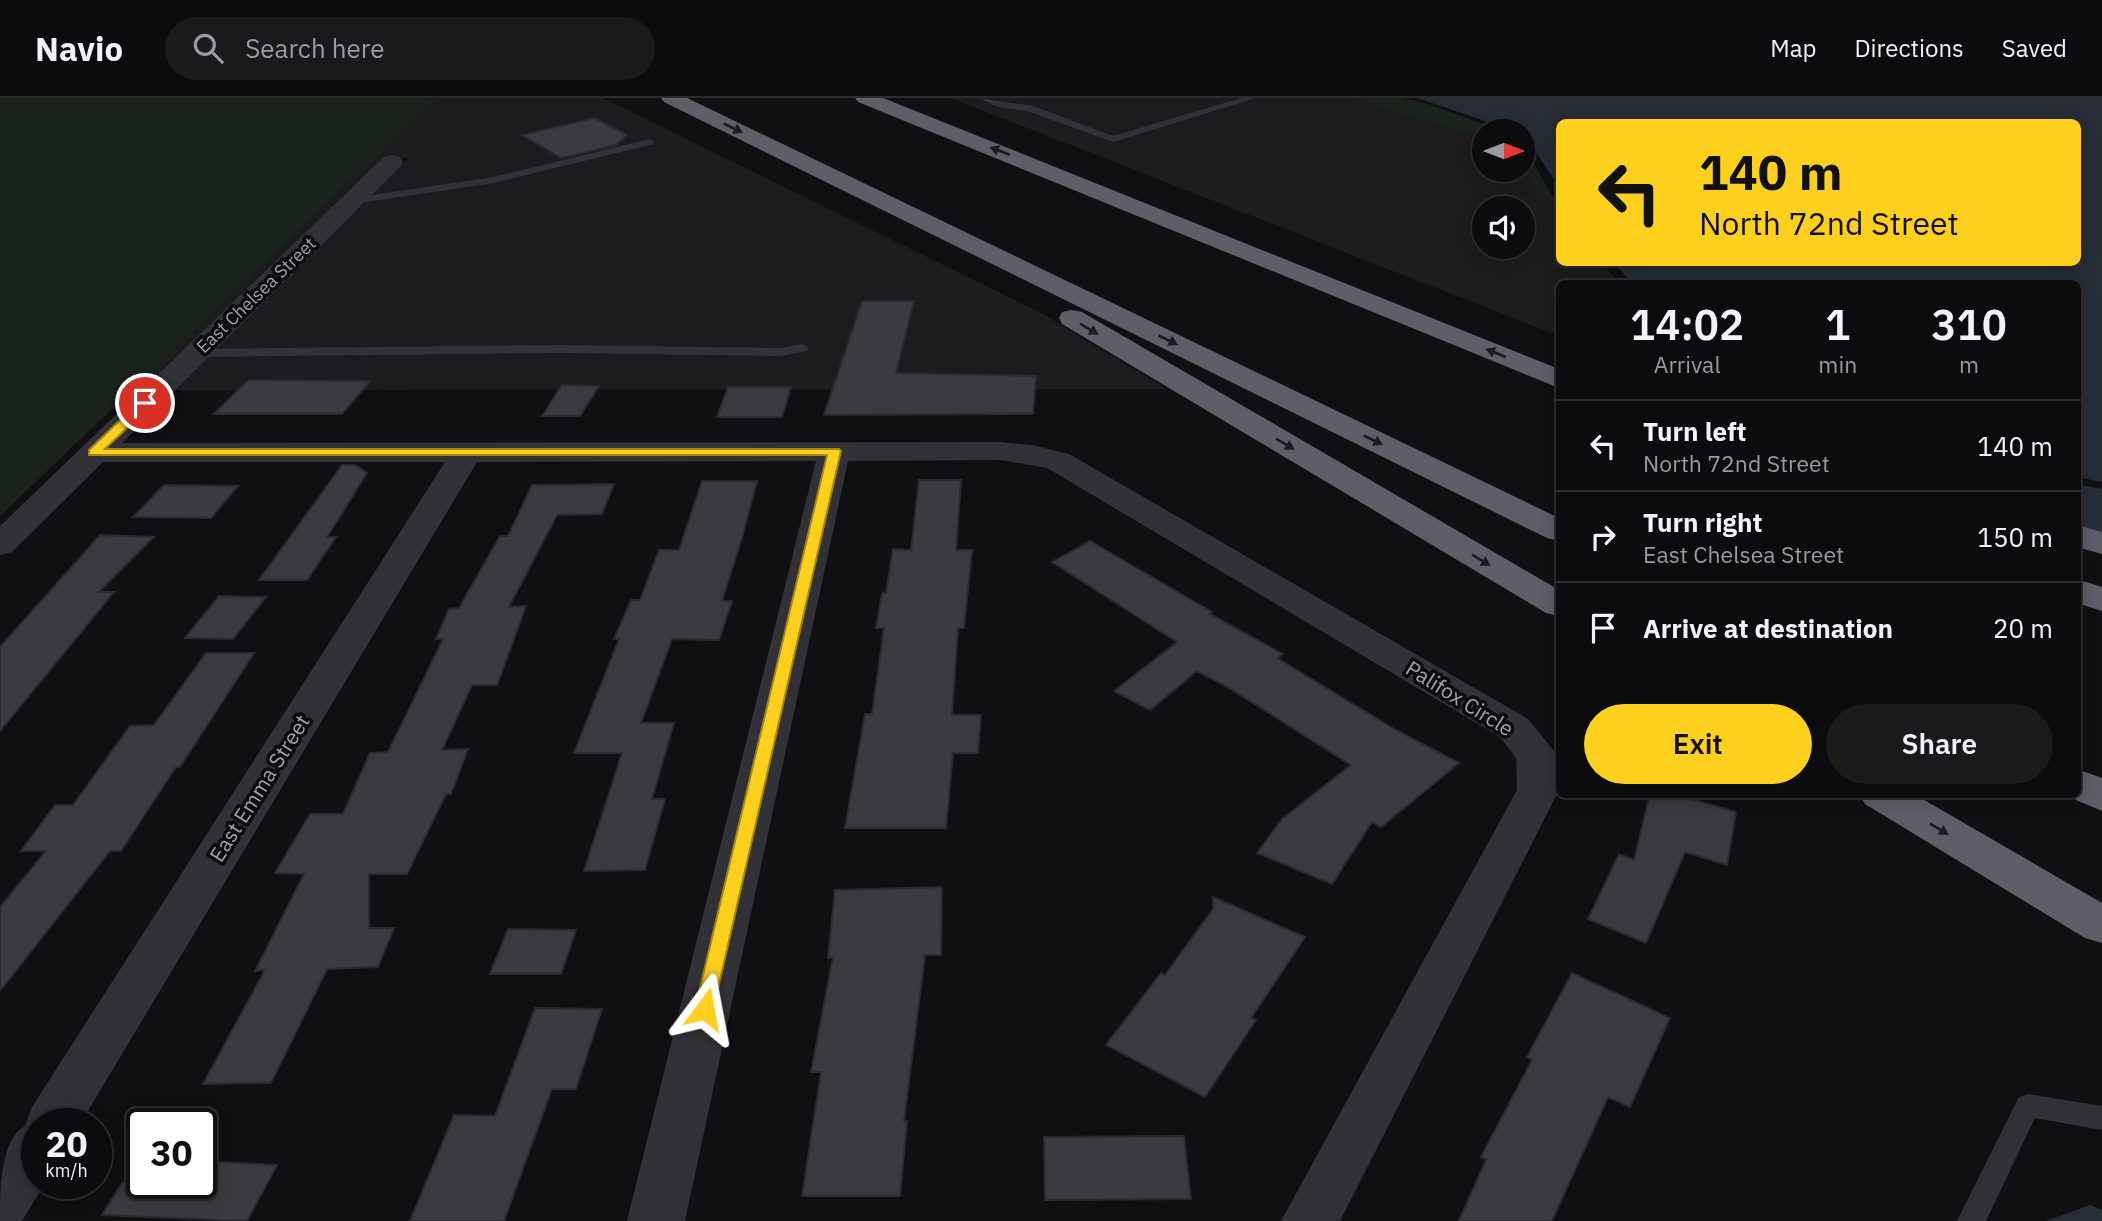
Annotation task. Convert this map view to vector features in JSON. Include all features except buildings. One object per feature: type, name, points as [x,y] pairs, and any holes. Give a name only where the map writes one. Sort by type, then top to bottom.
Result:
[{"type":"highway","points":[[671,98],[1556,530]]},
{"type":"highway","points":[[864,98],[1063,176],[1556,378]]},
{"type":"highway","points":[[1063,176],[1494,327]]},
{"type":"highway","points":[[953,235],[1013,284],[1556,603]]},
{"type":"highway","points":[[2081,536],[2102,544]]},
{"type":"highway","points":[[2081,592],[2102,600]]},
{"type":"highway","points":[[2081,785],[2102,796]]},
{"type":"highway","points":[[1887,798],[2102,925]]},
{"type":"street","name":"East Chelsea Street","points":[[0,545],[392,162]]},
{"type":"street","points":[[656,1221],[834,451]]},
{"type":"street","name":"Palifox Circle","points":[[94,453],[1001,451],[1032,454],[1058,461],[1514,728],[1537,755],[1538,790],[1310,1221]]},
{"type":"street","name":"East Emma Street","points":[[61,1108],[467,452]]},
{"type":"street","points":[[0,1206],[21,1172]]},
{"type":"lane","points":[[983,98],[1002,105],[1029,108],[1113,139],[1251,98]]},
{"type":"lane","points":[[352,201],[494,180],[650,142]]},
{"type":"lane","points":[[196,353],[560,349],[780,352],[802,348]]},
{"type":"lane","points":[[1971,1221],[2028,1105],[2102,1118]]},
{"type":"shaded area","points":[[0,98],[437,98],[0,516]]},
{"type":"shaded area","points":[[437,98],[603,98],[1043,314],[1167,389],[176,390],[408,158],[384,158],[141,390],[131,390]]},
{"type":"shaded area","points":[[951,98],[1349,98],[1472,137],[1472,182],[1530,182],[1556,205],[1556,266],[1604,266],[1617,280],[1556,280],[1556,335]]},
{"type":"shaded area","points":[[1349,98],[1403,98],[1472,120],[1472,137]]},
{"type":"shaded area","points":[[1417,98],[2102,98],[2102,482],[2081,478],[2081,280],[1629,280],[1617,266],[2081,266],[2081,119],[1556,119],[1556,182],[1535,151],[1535,119],[1479,119]]},
{"type":"shaded area","points":[[1535,166],[1556,203],[1556,205],[1530,182],[1535,182]]},
{"type":"shaded area","points":[[2081,485],[2102,489],[2102,534],[2081,526]]},
{"type":"shaded area","points":[[2090,1205],[2102,1210],[2102,1221],[2046,1221]]},
{"type":"route","points":[[145,403],[94,453],[834,451],[705,1009]]}]
